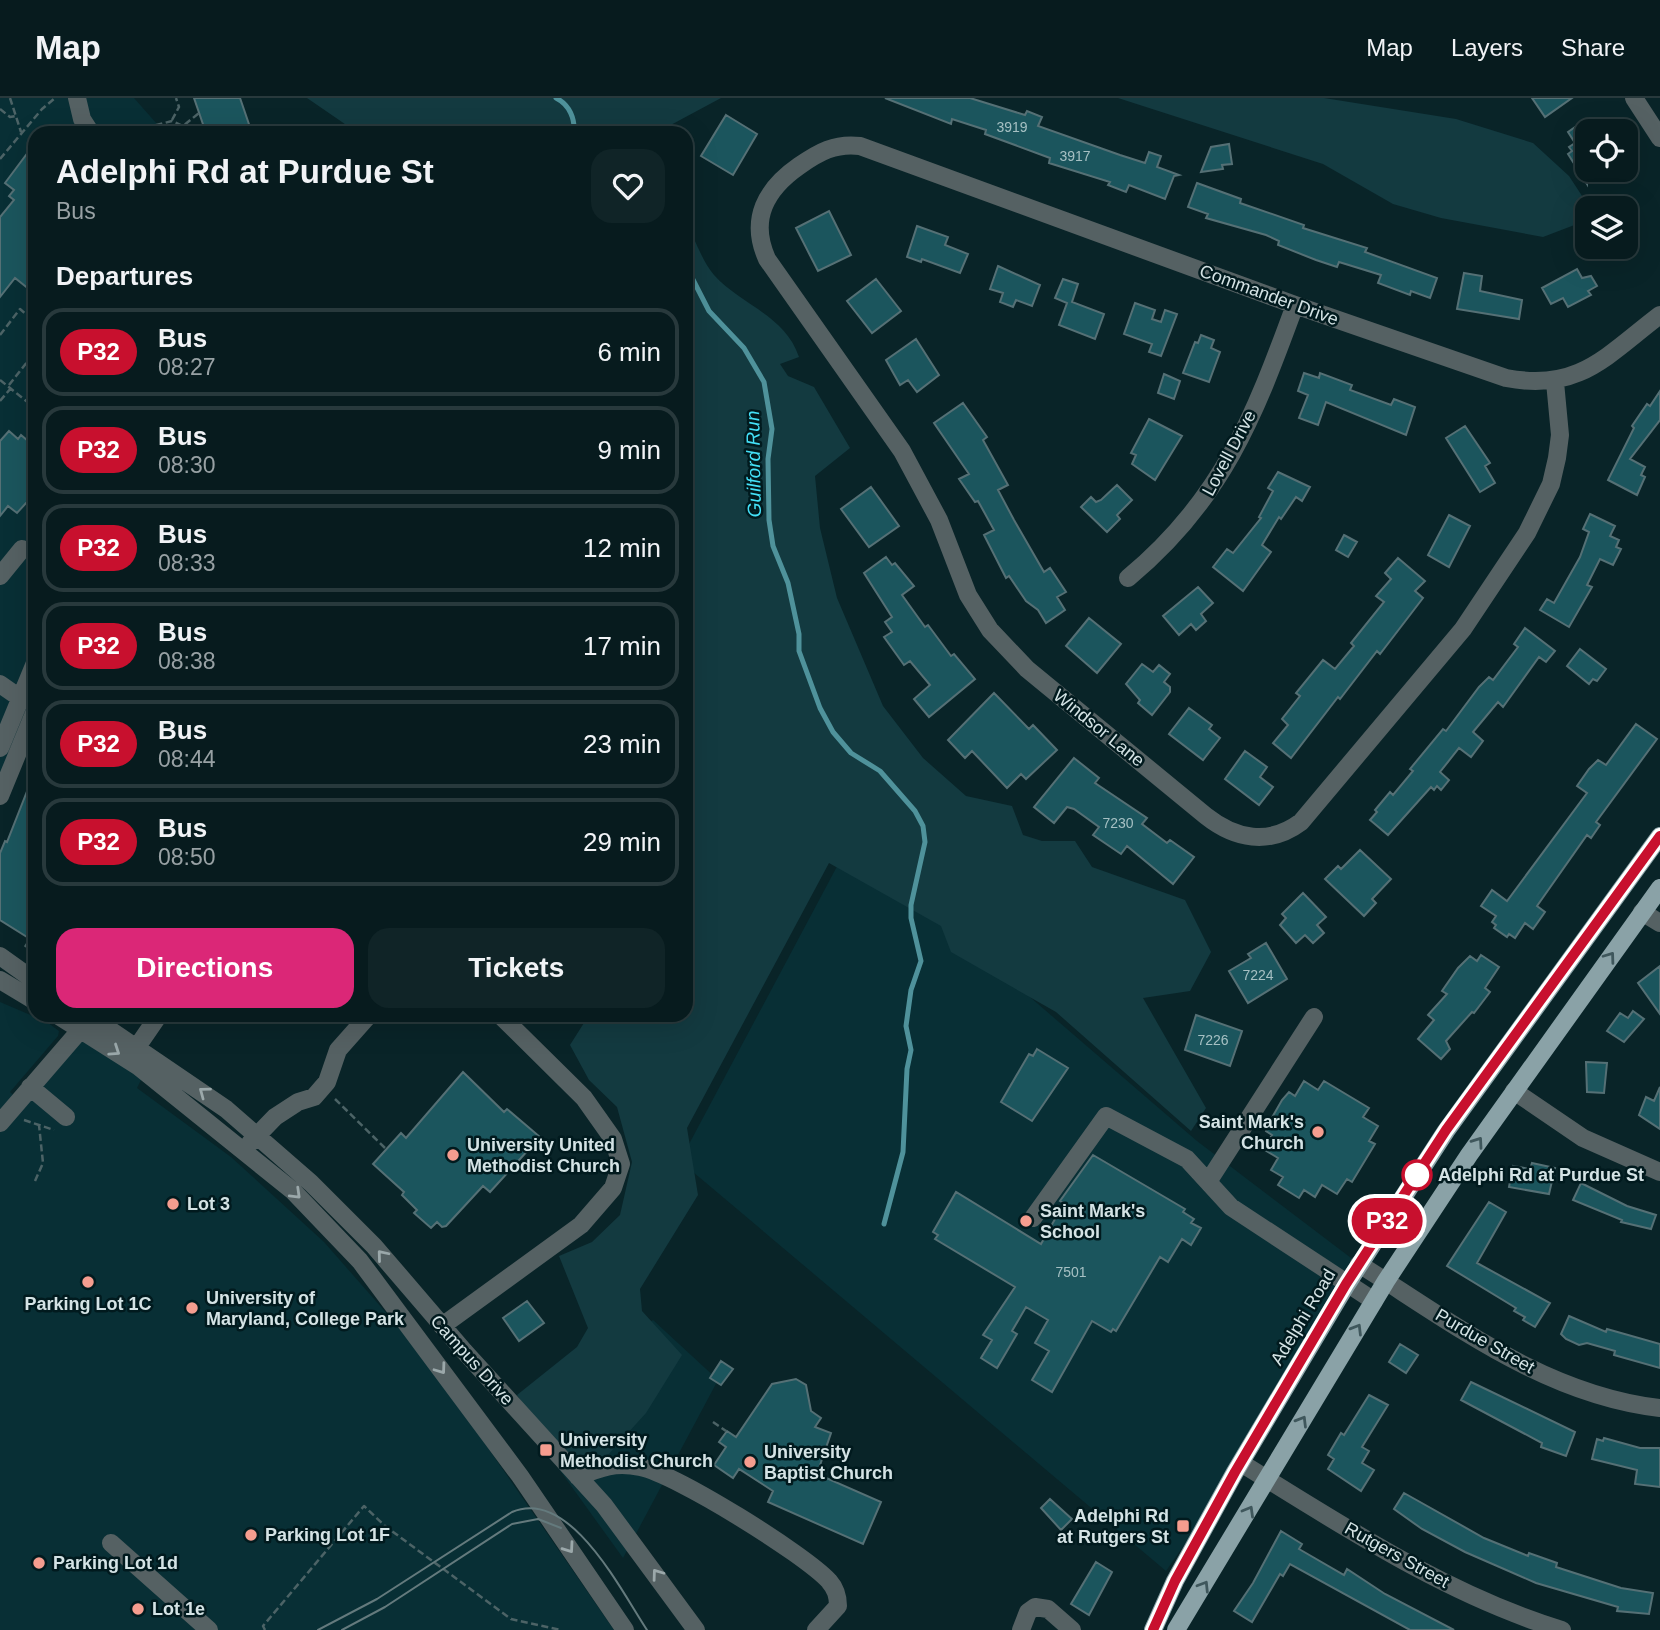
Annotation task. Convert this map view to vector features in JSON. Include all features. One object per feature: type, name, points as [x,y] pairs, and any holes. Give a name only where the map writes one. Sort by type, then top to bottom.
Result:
[{"type":"main road","name":"Adelphi Road","points":[[1153,1630],[1175,1581],[1346,1284],[1446,1130],[1660,836]]},
{"type":"main road","points":[[1176,1630],[1386,1281],[1514,1091],[1660,888]]},
{"type":"street","points":[[76,98],[86,126]]},
{"type":"street","points":[[1634,98],[1660,138]]},
{"type":"street","name":"Windsor Lane","points":[[869,149],[851,145],[835,146],[815,155],[780,180],[767,196],[760,212],[760,240],[767,258],[902,451],[939,520],[968,596],[996,638],[1038,678],[1212,821],[1232,833],[1268,836],[1283,833],[1301,822],[1486,598],[1527,533],[1551,484],[1560,441],[1555,382]]},
{"type":"street","name":"Commander Drive","points":[[869,149],[1295,305],[1506,378],[1555,382],[1584,372],[1660,315]]},
{"type":"street","name":"Lovell Drive","points":[[1128,578],[1169,542],[1213,489],[1240,439],[1295,305]]},
{"type":"street","points":[[0,576],[22,549]]},
{"type":"street","points":[[0,684],[28,700],[0,748]]},
{"type":"street","points":[[0,796],[28,728]]},
{"type":"street","points":[[1642,912],[1660,923]]},
{"type":"street","points":[[0,956],[28,976]]},
{"type":"street","points":[[0,980],[28,997]]},
{"type":"street","points":[[1208,1182],[1314,1017]]},
{"type":"street","points":[[4,1118],[84,1022]]},
{"type":"street","name":"Campus Drive","points":[[84,1022],[137,1047],[184,1077],[257,1135],[311,1183],[374,1246],[578,1477],[639,1550],[696,1630]]},
{"type":"street","name":"Campus Drive","points":[[84,1022],[293,1191],[360,1261],[520,1476],[625,1630]]},
{"type":"street","points":[[137,1047],[154,1022]]},
{"type":"street","points":[[243,1151],[275,1117],[298,1102],[314,1097],[327,1082],[338,1050],[363,1022]]},
{"type":"street","points":[[442,1326],[581,1225],[613,1188],[621,1164],[613,1139],[584,1098],[507,1022]]},
{"type":"street","points":[[30,1087],[65,1125]]},
{"type":"street","points":[[1514,1091],[1583,1138],[1660,1172]]},
{"type":"street","points":[[1033,1218],[1106,1116],[1187,1159],[1245,1218],[1374,1301]]},
{"type":"street","name":"Purdue Street","points":[[1359,1264],[1508,1358],[1544,1375],[1609,1399],[1660,1408]]},
{"type":"street","name":"Rutgers Street","points":[[1241,1463],[1382,1549],[1467,1594],[1562,1630]]},
{"type":"street","points":[[578,1477],[606,1465],[644,1467],[678,1481],[768,1537],[809,1564],[834,1587],[838,1606],[816,1630]]},
{"type":"street","points":[[111,1543],[209,1630]]},
{"type":"street","points":[[1021,1630],[1028,1612],[1035,1607],[1048,1609],[1072,1630]]},
{"type":"path","points":[[10,98],[21,132]]},
{"type":"path","points":[[0,159],[21,132],[55,98]]},
{"type":"path","points":[[172,121],[179,107],[176,98]]},
{"type":"path","points":[[0,109],[10,117],[17,116]]},
{"type":"path","points":[[153,126],[172,121],[183,126],[199,113]]},
{"type":"path","points":[[0,147],[8,149]]},
{"type":"path","points":[[0,335],[20,309],[28,315]]},
{"type":"path","points":[[0,401],[28,361]]},
{"type":"path","points":[[0,380],[28,402]]},
{"type":"path","points":[[25,947],[28,942]]},
{"type":"path","points":[[329,1093],[386,1149]]},
{"type":"path","points":[[4,1118],[39,1125],[65,1125]]},
{"type":"path","points":[[35,1181],[43,1163],[39,1125]]},
{"type":"path","points":[[713,1422],[726,1431]]},
{"type":"path","points":[[265,1630],[263,1626],[364,1506],[385,1526],[511,1619],[561,1630]]},
{"type":"shaded area","points":[[0,98],[134,98],[159,126],[28,126],[28,718],[0,784]]},
{"type":"shaded area","points":[[307,98],[721,98],[669,126],[348,126]]},
{"type":"shaded area","points":[[1118,98],[1324,98],[1456,119],[1533,143],[1569,176],[1582,196],[1575,196],[1575,225],[1543,237],[1441,218],[1393,204],[1323,164]]},
{"type":"shaded area","points":[[693,237],[714,275],[784,331],[799,357],[780,364],[788,376],[814,387],[850,448],[815,476],[820,528],[837,598],[883,706],[923,758],[966,796],[1012,806],[1023,835],[1042,841],[1075,841],[1092,867],[1185,900],[1211,952],[1190,991],[1143,998],[1206,1108],[1191,1131],[1056,1012],[951,952],[941,926],[829,863],[687,1128],[698,1195],[640,1289],[642,1311],[682,1355],[646,1413],[578,1488],[517,1395],[577,1347],[588,1328],[559,1256],[592,1242],[620,1215],[632,1162],[617,1107],[589,1080],[570,1045],[585,1022],[693,1022]]},
{"type":"shaded area","name":"Saint Mark's School","points":[[850,842],[1197,1141],[1359,1264],[1235,1472],[1166,1571],[680,1161]]},
{"type":"shaded area","name":"University of Maryland, College Park","points":[[0,1002],[28,1014],[28,1022],[47,1022],[59,1031],[58,1036],[10,1092],[22,1103],[75,1042],[83,1041],[143,1076],[137,1088],[231,1157],[324,1242],[425,1357],[614,1630],[0,1630]]},
{"type":"shaded area","points":[[653,1320],[718,1380],[623,1558],[520,1415]]},
{"type":"building","points":[[194,98],[240,98],[250,126],[204,126]]},
{"type":"building","points":[[885,98],[970,98],[1025,115],[1027,111],[1042,117],[1038,126],[1120,155],[1145,163],[1149,152],[1161,156],[1157,167],[1179,175],[1174,176],[1165,199],[1129,185],[1126,192],[1108,185],[1110,182],[1049,163],[1050,158],[985,134],[986,130],[952,119],[951,124]]},
{"type":"building","points":[[1532,98],[1572,98],[1545,117]]},
{"type":"building","points":[[726,115],[757,134],[733,175],[701,156]]},
{"type":"building","points":[[1575,127],[1575,143],[1568,132]]},
{"type":"building","points":[[1575,143],[1575,165],[1568,154],[1572,151],[1569,147]]},
{"type":"building","points":[[1229,144],[1232,164],[1222,165],[1223,169],[1201,172],[1211,147]]},
{"type":"building","points":[[28,152],[28,288],[15,278],[0,297],[0,217],[14,200],[9,196],[14,190],[5,183]]},
{"type":"building","points":[[1197,183],[1241,199],[1240,203],[1304,225],[1303,228],[1367,248],[1365,252],[1437,278],[1430,298],[1411,291],[1410,295],[1378,283],[1381,275],[1339,262],[1337,267],[1278,245],[1279,241],[1266,235],[1206,218],[1208,214],[1188,207]]},
{"type":"building","points":[[829,211],[851,255],[818,271],[796,228]]},
{"type":"building","points":[[917,226],[948,237],[945,245],[968,254],[960,273],[922,259],[921,262],[907,257]]},
{"type":"building","points":[[998,266],[1040,285],[1032,306],[1016,300],[1013,307],[1000,302],[1003,293],[990,289]]},
{"type":"building","points":[[1577,269],[1582,278],[1591,276],[1597,286],[1588,291],[1591,295],[1568,307],[1563,298],[1551,304],[1542,288]]},
{"type":"building","points":[[1464,273],[1482,276],[1480,291],[1522,300],[1519,319],[1457,309]]},
{"type":"building","points":[[876,279],[901,311],[872,333],[847,301]]},
{"type":"building","points":[[1063,279],[1078,284],[1072,302],[1104,314],[1095,339],[1059,325],[1067,303],[1055,298]]},
{"type":"building","points":[[1135,303],[1155,310],[1152,319],[1161,322],[1165,310],[1177,314],[1161,356],[1149,352],[1152,344],[1124,334]]},
{"type":"building","points":[[1201,335],[1214,340],[1211,348],[1220,352],[1209,382],[1183,373],[1195,342],[1198,343]]},
{"type":"building","points":[[916,339],[939,375],[917,392],[908,380],[900,385],[886,360]]},
{"type":"building","points":[[1304,373],[1319,378],[1320,373],[1352,385],[1350,390],[1391,405],[1394,399],[1415,407],[1406,435],[1326,402],[1318,425],[1299,418],[1308,395],[1298,391]]},
{"type":"building","points":[[1164,374],[1180,381],[1174,399],[1158,393]]},
{"type":"building","points":[[1660,391],[1660,420],[1630,459],[1645,467],[1641,475],[1645,477],[1637,495],[1608,480],[1634,428],[1632,426]]},
{"type":"building","points":[[963,403],[987,437],[983,440],[1008,485],[998,490],[1014,520],[1044,572],[1050,568],[1066,592],[1057,597],[1065,610],[1046,623],[1038,610],[1026,601],[1009,576],[1006,578],[984,535],[994,530],[978,501],[975,502],[959,479],[969,474],[934,423]]},
{"type":"building","points":[[1149,419],[1182,436],[1155,480],[1132,464],[1136,455],[1131,453]]},
{"type":"building","points":[[1465,426],[1490,463],[1485,466],[1495,483],[1480,492],[1446,438]]},
{"type":"building","points":[[9,431],[18,439],[21,435],[28,441],[28,502],[17,513],[8,506],[0,516],[0,441]]},
{"type":"building","points":[[1278,472],[1310,487],[1302,501],[1296,497],[1281,519],[1279,517],[1262,545],[1271,552],[1243,591],[1213,567],[1227,549],[1233,553],[1261,518],[1259,517],[1273,491],[1268,488]]},
{"type":"building","points":[[1117,485],[1132,500],[1117,515],[1120,519],[1107,532],[1081,507],[1091,497],[1096,502],[1101,500]]},
{"type":"building","points":[[871,487],[899,526],[869,547],[841,509]]},
{"type":"building","points":[[1590,514],[1615,526],[1610,536],[1619,540],[1616,547],[1621,549],[1613,565],[1600,559],[1587,585],[1592,587],[1569,627],[1540,610],[1547,599],[1554,603],[1580,557],[1589,532],[1583,529]]},
{"type":"building","points":[[1449,515],[1470,526],[1449,567],[1428,555]]},
{"type":"building","points":[[1344,535],[1357,542],[1348,557],[1336,550]]},
{"type":"building","points":[[886,557],[892,565],[895,563],[914,586],[902,595],[925,627],[928,625],[951,656],[954,654],[975,679],[929,717],[914,699],[930,685],[910,661],[904,665],[884,637],[892,632],[885,622],[892,617],[864,573]]},
{"type":"building","points":[[1398,558],[1425,581],[1415,591],[1423,598],[1380,654],[1377,651],[1340,699],[1338,697],[1291,758],[1273,743],[1288,725],[1282,719],[1300,696],[1296,693],[1323,660],[1335,669],[1354,646],[1351,643],[1384,602],[1376,596],[1391,579],[1385,573]]},
{"type":"building","points":[[1198,587],[1213,603],[1201,614],[1206,621],[1196,630],[1191,624],[1179,635],[1163,616]]},
{"type":"building","points":[[1089,618],[1121,644],[1097,673],[1066,646]]},
{"type":"building","points":[[1525,628],[1555,651],[1546,662],[1539,657],[1503,707],[1498,702],[1473,732],[1483,741],[1471,757],[1459,748],[1440,772],[1449,780],[1441,790],[1437,786],[1434,790],[1431,787],[1388,835],[1370,820],[1377,812],[1375,810],[1390,792],[1393,795],[1413,771],[1410,769],[1443,729],[1446,731],[1479,687],[1489,677],[1493,680],[1518,647],[1514,644]]},
{"type":"building","points":[[1580,649],[1606,669],[1597,681],[1593,679],[1589,684],[1567,666]]},
{"type":"building","points":[[1142,664],[1153,672],[1159,665],[1170,674],[1164,682],[1170,687],[1170,692],[1152,715],[1138,703],[1140,700],[1126,684]]},
{"type":"building","points":[[994,693],[1029,729],[1033,725],[1057,750],[1026,779],[1021,774],[1007,788],[972,751],[965,758],[948,740]]},
{"type":"building","points":[[1189,708],[1212,725],[1209,729],[1220,738],[1203,760],[1169,734]]},
{"type":"building","points":[[1636,724],[1657,739],[1596,822],[1600,825],[1591,838],[1587,835],[1537,906],[1545,912],[1533,929],[1525,923],[1515,938],[1509,934],[1507,937],[1494,928],[1496,925],[1492,922],[1496,916],[1481,906],[1492,890],[1507,901],[1587,793],[1577,786],[1589,769],[1598,760],[1606,765]]},
{"type":"building","points":[[1245,751],[1267,767],[1260,777],[1273,787],[1259,805],[1225,779]]},
{"type":"building","points":[[1074,758],[1099,778],[1095,783],[1147,818],[1142,824],[1167,843],[1170,840],[1194,857],[1173,884],[1127,846],[1121,854],[1093,835],[1099,827],[1074,809],[1067,807],[1054,823],[1034,807]]},
{"type":"building","points":[[28,789],[28,938],[0,920],[0,853],[5,841],[7,842]]},
{"type":"building","points":[[1360,850],[1391,879],[1372,899],[1376,903],[1364,916],[1325,879],[1338,866],[1341,869]]},
{"type":"building","points":[[1303,893],[1326,917],[1317,925],[1324,933],[1313,943],[1305,935],[1296,943],[1280,925],[1286,918],[1282,914]]},
{"type":"building","points":[[1266,943],[1287,979],[1248,1003],[1229,971],[1251,958],[1248,954]]},
{"type":"building","points":[[1481,955],[1499,967],[1485,988],[1490,992],[1474,1013],[1472,1012],[1446,1041],[1450,1049],[1441,1059],[1418,1039],[1434,1020],[1428,1015],[1447,994],[1442,991],[1458,968],[1470,956],[1477,961]]},
{"type":"building","points":[[1660,966],[1660,1014],[1638,983]]},
{"type":"building","points":[[1633,1011],[1644,1019],[1624,1042],[1607,1031],[1620,1013],[1628,1018]]},
{"type":"building","points":[[1196,1015],[1242,1031],[1230,1066],[1185,1050]]},
{"type":"building","points":[[1037,1049],[1068,1068],[1032,1121],[1001,1102],[1029,1054],[1033,1056]]},
{"type":"building","points":[[1586,1062],[1607,1063],[1604,1093],[1587,1092]]},
{"type":"building","name":"University United Methodist Church","points":[[463,1072],[504,1112],[507,1109],[540,1137],[490,1192],[483,1186],[446,1226],[442,1227],[437,1222],[431,1228],[414,1213],[417,1210],[402,1195],[404,1192],[373,1164],[401,1133],[406,1138]]},
{"type":"building","points":[[1304,1081],[1318,1090],[1324,1081],[1369,1108],[1363,1117],[1378,1126],[1369,1141],[1375,1144],[1352,1182],[1347,1179],[1337,1194],[1322,1185],[1315,1197],[1304,1190],[1299,1198],[1278,1185],[1283,1177],[1271,1170],[1278,1158],[1263,1149],[1272,1135],[1266,1131],[1282,1100],[1289,1092],[1295,1096]]},
{"type":"building","points":[[1660,1087],[1660,1129],[1639,1115],[1646,1097],[1654,1101]]},
{"type":"building","points":[[1093,1155],[1185,1209],[1183,1212],[1194,1219],[1191,1223],[1201,1228],[1191,1245],[1182,1239],[1168,1262],[1160,1257],[1116,1331],[1113,1329],[1111,1332],[1092,1321],[1052,1392],[1032,1380],[1049,1351],[1035,1343],[1048,1320],[1026,1307],[1012,1331],[1017,1334],[997,1368],[981,1358],[992,1340],[983,1335],[1015,1287],[935,1239],[938,1235],[933,1232],[956,1192],[1041,1244],[1064,1203],[1060,1201]]},
{"type":"building","points":[[1532,1163],[1555,1168],[1549,1194],[1509,1187],[1513,1166],[1530,1169]]},
{"type":"building","points":[[1581,1183],[1627,1206],[1656,1215],[1651,1229],[1621,1222],[1622,1220],[1573,1200]]},
{"type":"building","points":[[1489,1202],[1506,1212],[1477,1263],[1550,1303],[1535,1327],[1514,1311],[1516,1308],[1447,1266]]},
{"type":"building","points":[[527,1301],[544,1323],[519,1341],[503,1318]]},
{"type":"building","points":[[1569,1316],[1606,1332],[1607,1329],[1660,1344],[1660,1368],[1614,1355],[1615,1351],[1587,1343],[1579,1345],[1566,1339],[1561,1334]]},
{"type":"building","points":[[1400,1344],[1418,1355],[1406,1373],[1389,1362]]},
{"type":"building","points":[[721,1361],[733,1369],[721,1385],[710,1378]]},
{"type":"building","name":"University Baptist Church","points":[[796,1379],[806,1385],[811,1411],[821,1418],[815,1427],[831,1433],[817,1474],[881,1502],[863,1544],[768,1502],[773,1491],[739,1469],[733,1478],[714,1465],[726,1447],[719,1442],[727,1431],[736,1437],[772,1384]]},
{"type":"building","points":[[1471,1382],[1575,1432],[1566,1456],[1541,1447],[1542,1443],[1461,1400]]},
{"type":"building","points":[[1369,1395],[1388,1405],[1362,1447],[1369,1451],[1362,1463],[1374,1470],[1361,1491],[1328,1469],[1334,1459],[1328,1455]]},
{"type":"building","points":[[1604,1438],[1640,1448],[1660,1448],[1660,1487],[1635,1484],[1637,1470],[1592,1459],[1597,1439],[1603,1441]]},
{"type":"building","points":[[1404,1493],[1484,1538],[1528,1556],[1529,1553],[1557,1563],[1556,1567],[1621,1588],[1653,1593],[1649,1614],[1617,1611],[1618,1607],[1536,1583],[1465,1552],[1422,1529],[1394,1509]]},
{"type":"building","points":[[1050,1499],[1072,1519],[1061,1530],[1041,1508]]},
{"type":"building","points":[[1281,1531],[1302,1544],[1299,1549],[1344,1575],[1347,1569],[1385,1594],[1454,1630],[1410,1630],[1290,1564],[1283,1576],[1280,1574],[1252,1622],[1234,1611],[1253,1583]]},
{"type":"building","points":[[1096,1562],[1112,1572],[1089,1615],[1071,1604]]},
{"type":"waterway","name":"Guilford Run","points":[[556,98],[565,104],[571,113],[574,126]]},
{"type":"waterway","name":"Guilford Run","points":[[693,280],[709,311],[744,348],[764,382],[772,429],[768,459],[769,520],[773,546],[788,583],[799,634],[799,651],[820,708],[833,732],[851,753],[880,771],[915,811],[923,826],[925,842],[911,905],[911,918],[921,961],[911,990],[906,1026],[911,1050],[907,1069],[903,1152],[884,1224]]},
{"type":"tram line","points":[[318,1630],[377,1599],[512,1512],[533,1508],[554,1514],[592,1547],[647,1630]]},
{"type":"tram line","points":[[342,1630],[385,1607],[512,1524],[538,1519],[561,1528]]},
{"type":"bus line","name":"P32","points":[[1153,1630],[1175,1581],[1235,1472],[1346,1284],[1446,1130],[1660,836]]},
{"type":"place","name":"Saint Mark's Church","points":[[1318,1132]]},
{"type":"place","name":"University United Methodist Church","points":[[453,1155]]},
{"type":"place","name":"Adelphi Rd at Purdue St","points":[[1417,1175]]},
{"type":"place","name":"Lot 3","points":[[173,1204]]},
{"type":"place","name":"Saint Mark's School","points":[[1026,1221]]},
{"type":"place","name":"Parking Lot 1C","points":[[88,1282]]},
{"type":"place","name":"University of Maryland, College Park","points":[[192,1308]]},
{"type":"place","name":"University Methodist Church","points":[[546,1450]]},
{"type":"place","name":"University Baptist Church","points":[[750,1462]]},
{"type":"place","name":"Adelphi Rd at Rutgers St","points":[[1183,1526]]},
{"type":"place","name":"Parking Lot 1F","points":[[251,1535]]},
{"type":"place","name":"Parking Lot 1d","points":[[39,1563]]},
{"type":"place","name":"Lot 1e","points":[[138,1609]]}]
